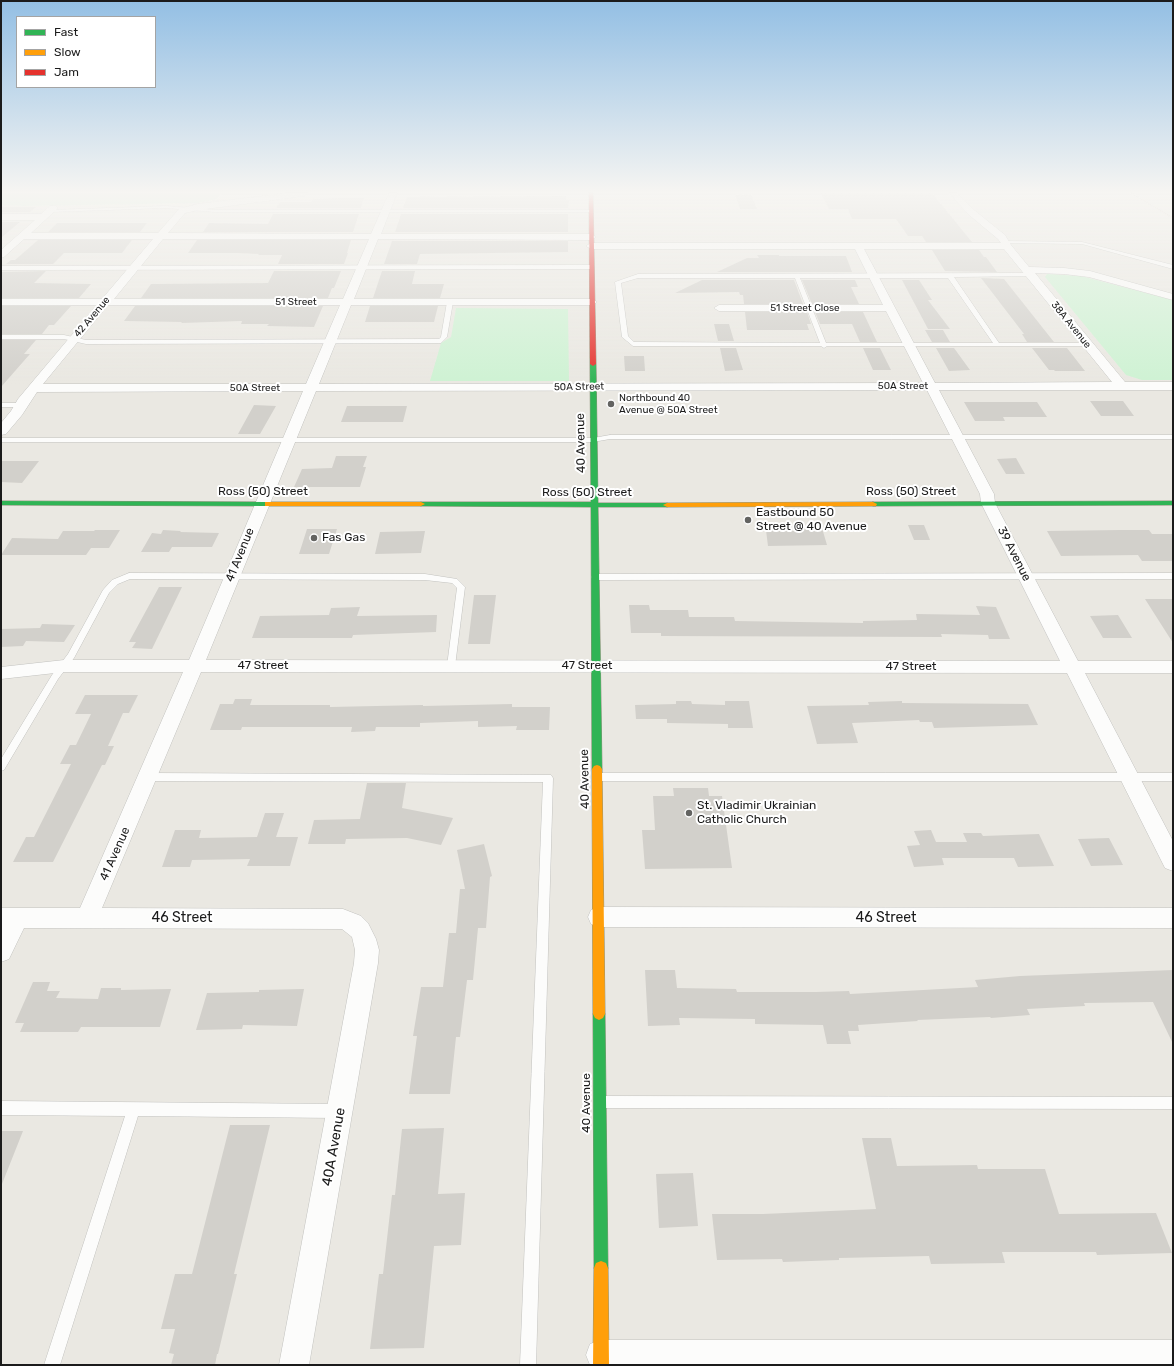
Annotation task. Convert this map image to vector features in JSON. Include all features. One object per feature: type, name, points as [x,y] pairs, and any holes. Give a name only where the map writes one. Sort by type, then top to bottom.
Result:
[{"type":"main road","name":"40 Avenue","points":[[591,257],[599,918],[601,1360]]},
{"type":"main road","name":"Ross (50) Street","points":[[1,503],[594,505],[1173,503]]},
{"type":"street","name":"42 Avenue","points":[[1,431],[33,388],[143,257]]},
{"type":"street","name":"41 Avenue","points":[[87,918],[149,777],[310,388],[367,257]]},
{"type":"street","name":"39 Avenue","points":[[864,257],[986,494],[988,503],[1025,576],[1173,862]]},
{"type":"street","name":"38A Avenue","points":[[1016,257],[1121,386]]},
{"type":"street","points":[[1028,272],[1064,271],[1086,274],[1173,297]]},
{"type":"street","name":"51 Street","points":[[1,302],[592,302]]},
{"type":"street","name":"51 Street Close","points":[[719,308],[891,308]]},
{"type":"street","name":"50A Street","points":[[33,388],[1173,386]]},
{"type":"street","name":"47 Street","points":[[1,673],[64,666],[1173,667]]},
{"type":"street","points":[[1,952],[9,918]]},
{"type":"street","name":"46 Street","points":[[9,918],[343,918],[353,923],[360,930]]},
{"type":"street","name":"46 Street","points":[[599,918],[1173,918]]},
{"type":"street","name":"40A Avenue","points":[[294,1365],[340,1111],[367,950],[365,939],[360,930]]},
{"type":"street","points":[[601,1360],[1173,1355]]},
{"type":"lane","points":[[1138,257],[1172,265]]},
{"type":"lane","points":[[1,268],[591,267]]},
{"type":"lane","points":[[1028,272],[950,276],[638,276],[618,282],[625,337],[633,344],[824,346],[1087,345]]},
{"type":"lane","points":[[797,276],[824,346]]},
{"type":"lane","points":[[950,276],[997,345]]},
{"type":"lane","points":[[1,337],[64,337],[86,342],[441,341],[444,337],[450,302]]},
{"type":"lane","points":[[1,405],[21,405]]},
{"type":"lane","points":[[1,440],[593,440],[610,437],[1173,437]]},
{"type":"lane","points":[[1,767],[55,677],[64,666],[106,592],[115,582],[129,576],[425,577],[454,581],[461,587],[451,666]]},
{"type":"lane","points":[[595,577],[1173,576]]},
{"type":"lane","points":[[149,777],[548,778],[528,1365]]},
{"type":"lane","points":[[597,777],[1173,777]]},
{"type":"lane","points":[[599,1102],[1173,1104]]},
{"type":"lane","points":[[1,1108],[340,1111]]},
{"type":"lane","points":[[52,1365],[133,1110]]},
{"type":"green space","points":[[1047,274],[1081,276],[1173,300],[1173,380],[1142,380],[1126,375],[1045,277]]},
{"type":"green space","points":[[456,308],[568,309],[569,381],[430,381],[441,343],[451,337]]},
{"type":"building","points":[[19,257],[60,257],[53,264],[6,264],[11,260],[15,260]]},
{"type":"building","points":[[281,257],[347,257],[344,264],[278,264]]},
{"type":"building","points":[[387,257],[419,257],[417,264],[384,264]]},
{"type":"building","points":[[758,257],[846,257],[852,272],[717,272],[747,258],[759,258]]},
{"type":"building","points":[[936,257],[986,257],[997,272],[945,271]]},
{"type":"building","points":[[46,271],[34,283],[91,284],[79,298],[1,298],[1,272]]},
{"type":"building","points":[[274,271],[341,271],[328,298],[141,298],[151,284],[268,283]]},
{"type":"building","points":[[382,271],[415,271],[412,284],[444,284],[440,298],[373,298]]},
{"type":"building","points":[[981,278],[1004,279],[1054,342],[1027,342],[1022,334],[1024,334]]},
{"type":"building","points":[[702,280],[794,280],[803,304],[744,304],[743,295],[740,295],[739,292],[675,293]]},
{"type":"building","points":[[802,280],[855,280],[858,287],[851,287],[859,304],[812,304]]},
{"type":"building","points":[[902,280],[919,280],[932,300],[928,300],[950,329],[928,329]]},
{"type":"building","points":[[1,306],[71,306],[54,325],[49,325],[42,334],[1,334]]},
{"type":"building","points":[[135,306],[323,306],[314,327],[241,324],[242,321],[181,323],[182,322],[124,321]]},
{"type":"building","points":[[370,306],[438,306],[434,322],[365,322]]},
{"type":"building","points":[[745,312],[807,312],[811,324],[807,324],[809,330],[747,330]]},
{"type":"building","points":[[815,312],[863,312],[877,342],[860,342],[852,324],[820,324]]},
{"type":"building","points":[[714,324],[729,324],[734,341],[718,341]]},
{"type":"building","points":[[925,330],[943,330],[950,342],[932,342]]},
{"type":"building","points":[[1,340],[36,340],[24,354],[30,354],[1,387]]},
{"type":"building","points":[[720,348],[736,348],[743,370],[725,371]]},
{"type":"building","points":[[863,348],[880,348],[891,370],[873,370]]},
{"type":"building","points":[[936,348],[954,348],[970,370],[949,371]]},
{"type":"building","points":[[1032,348],[1067,348],[1085,371],[1049,370]]},
{"type":"building","points":[[624,356],[644,356],[645,371],[625,371]]},
{"type":"building","points":[[1090,401],[1123,401],[1134,416],[1101,416]]},
{"type":"building","points":[[964,402],[1037,402],[1047,417],[1003,417],[1005,421],[975,421]]},
{"type":"building","points":[[254,405],[276,406],[260,434],[238,434]]},
{"type":"building","points":[[347,406],[407,406],[403,422],[341,422]]},
{"type":"building","points":[[336,456],[367,456],[363,467],[366,467],[360,487],[294,487],[302,469],[332,468]]},
{"type":"building","points":[[1016,458],[1025,474],[1006,474],[997,459]]},
{"type":"building","points":[[1,461],[39,461],[22,483],[1,482]]},
{"type":"building","points":[[908,525],[924,525],[930,540],[914,540]]},
{"type":"building","points":[[802,528],[822,528],[827,545],[768,546],[766,530],[803,531]]},
{"type":"building","points":[[307,529],[337,529],[329,554],[299,554]]},
{"type":"building","points":[[120,530],[109,548],[91,548],[86,555],[1,555],[12,538],[58,539],[63,531]]},
{"type":"building","points":[[163,530],[219,533],[212,547],[172,547],[169,552],[141,552],[152,533],[161,534]]},
{"type":"building","points":[[1149,530],[1152,534],[1173,534],[1173,561],[1142,561],[1138,555],[1061,556],[1047,531]]},
{"type":"building","points":[[425,531],[421,553],[375,554],[380,532]]},
{"type":"building","points":[[159,587],[182,587],[152,649],[132,648],[136,642],[129,642]]},
{"type":"building","points":[[474,595],[496,595],[490,644],[468,644]]},
{"type":"building","points":[[1145,599],[1173,599],[1173,643]]},
{"type":"building","points":[[629,605],[649,605],[650,610],[688,610],[689,617],[734,617],[735,621],[863,623],[863,621],[917,620],[916,614],[980,615],[976,606],[996,607],[1010,639],[989,639],[988,635],[941,634],[942,637],[661,636],[661,633],[631,633]]},
{"type":"building","points":[[360,607],[357,616],[437,615],[436,632],[353,635],[352,638],[252,638],[260,616],[329,615],[331,608]]},
{"type":"building","points":[[1118,615],[1132,638],[1103,638],[1090,616]]},
{"type":"building","points":[[42,624],[75,625],[64,642],[26,641],[23,646],[1,647],[1,629],[40,628]]},
{"type":"building","points":[[85,695],[138,695],[129,713],[123,713],[108,746],[114,746],[105,765],[102,765],[53,862],[13,862],[26,837],[34,837],[71,764],[60,764],[70,745],[76,745],[91,714],[75,714]]},
{"type":"building","points":[[235,699],[252,699],[250,705],[330,705],[330,707],[512,704],[512,707],[550,707],[549,730],[516,730],[517,726],[478,727],[478,721],[420,723],[420,727],[376,727],[375,731],[351,732],[352,727],[242,727],[241,730],[210,730],[220,704],[233,704]]},
{"type":"building","points":[[676,701],[691,701],[692,704],[725,705],[725,701],[749,701],[753,728],[728,728],[728,724],[667,723],[667,719],[636,719],[635,705],[676,704]]},
{"type":"building","points":[[902,701],[902,703],[1028,704],[1038,725],[934,728],[932,722],[920,722],[919,720],[852,723],[858,743],[817,744],[807,706],[869,705],[868,702]]},
{"type":"building","points":[[367,783],[406,783],[402,808],[453,818],[441,845],[407,838],[346,839],[345,844],[308,844],[314,820],[360,819]]},
{"type":"building","name":"St. Vladimir Ukrainian Catholic Church","points":[[673,788],[708,788],[709,796],[722,796],[732,868],[645,869],[642,830],[655,830],[653,796],[674,796]]},
{"type":"building","points":[[265,813],[284,813],[276,837],[298,837],[290,866],[247,866],[250,859],[192,860],[190,867],[162,867],[175,830],[201,830],[199,838],[257,837]]},
{"type":"building","points":[[931,830],[936,842],[967,842],[963,833],[981,833],[983,836],[1039,834],[1054,866],[1018,867],[1014,858],[942,858],[944,865],[914,867],[907,846],[920,845],[914,831]]},
{"type":"building","points":[[1109,838],[1123,865],[1091,866],[1078,839]]},
{"type":"building","points":[[484,844],[492,876],[490,877],[486,928],[478,928],[473,980],[467,980],[460,1037],[456,1037],[450,1094],[409,1094],[417,1036],[413,1036],[421,987],[443,987],[449,933],[456,933],[460,889],[465,889],[457,850]]},
{"type":"building","points":[[645,970],[675,970],[677,988],[736,989],[737,992],[849,991],[850,994],[978,987],[975,980],[1020,976],[1173,970],[1173,1044],[1153,1002],[1084,1003],[1085,1006],[1027,1009],[1030,1015],[991,1018],[917,1020],[918,1021],[858,1025],[859,1031],[848,1031],[851,1044],[827,1044],[823,1025],[755,1024],[755,1019],[679,1018],[680,1025],[648,1026]]},
{"type":"building","points":[[33,982],[50,982],[47,991],[60,991],[56,998],[98,999],[101,988],[121,988],[121,990],[171,989],[160,1027],[81,1027],[78,1032],[20,1032],[24,1023],[15,1023]]},
{"type":"building","points":[[304,989],[297,1026],[243,1025],[242,1029],[196,1030],[207,993]]},
{"type":"building","points":[[230,1125],[270,1125],[234,1274],[237,1274],[218,1354],[215,1365],[171,1365],[174,1354],[169,1353],[175,1329],[161,1329],[175,1274],[192,1274]]},
{"type":"building","points":[[444,1128],[438,1194],[465,1193],[461,1245],[434,1246],[424,1348],[370,1349],[379,1274],[383,1274],[392,1195],[395,1195],[402,1129]]},
{"type":"building","points":[[1,1131],[23,1131],[2,1184],[1,1183]]},
{"type":"building","points":[[862,1138],[891,1138],[897,1166],[977,1165],[978,1169],[1045,1169],[1059,1214],[1156,1213],[1172,1253],[1097,1255],[1096,1252],[1002,1252],[1005,1263],[931,1264],[929,1256],[839,1258],[839,1260],[783,1262],[782,1259],[717,1260],[712,1214],[763,1214],[876,1209]]},
{"type":"building","points":[[693,1173],[698,1226],[659,1228],[656,1174]]},
{"type":"traffic: fast","points":[[593,364],[597,769]]},
{"type":"traffic: fast","points":[[1,503],[268,504]]},
{"type":"traffic: fast","points":[[873,504],[1173,503]]},
{"type":"traffic: fast","points":[[421,504],[667,505]]},
{"type":"traffic: fast","points":[[599,1014],[601,1268]]},
{"type":"traffic: slow","points":[[268,504],[421,504]]},
{"type":"traffic: slow","points":[[667,505],[873,504]]},
{"type":"traffic: slow","points":[[597,769],[599,1014]]},
{"type":"traffic: slow","points":[[601,1268],[601,1365]]},
{"type":"traffic: jam","points":[[592,257],[593,364]]},
{"type":"place","name":"Northbound 40 Avenue @ 50A Street","points":[[611,404]]},
{"type":"place","name":"Eastbound 50 Street @ 40 Avenue","points":[[748,520]]},
{"type":"place","name":"Fas Gas","points":[[314,538]]},
{"type":"place","name":"St. Vladimir Ukrainian Catholic Church","points":[[689,813]]}]
